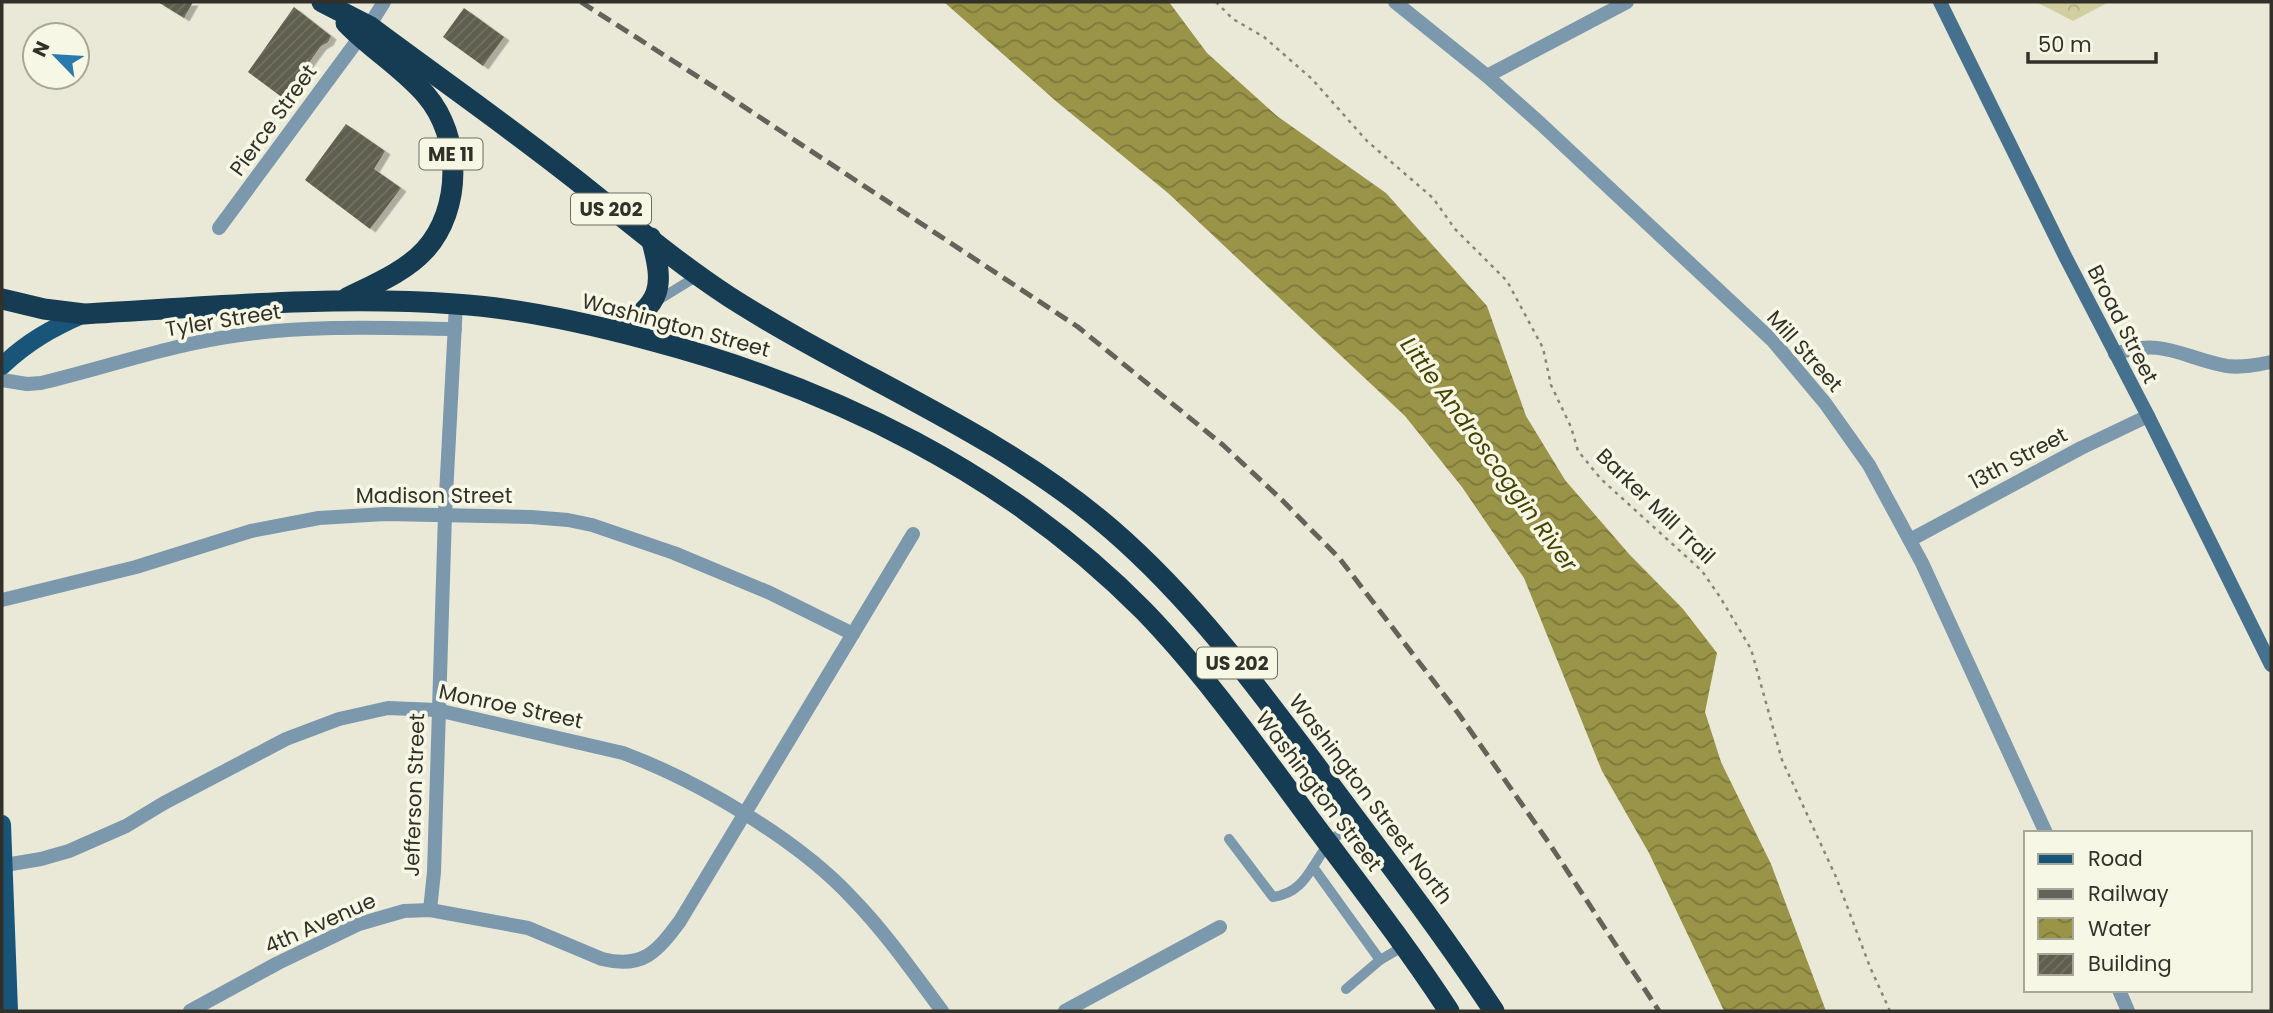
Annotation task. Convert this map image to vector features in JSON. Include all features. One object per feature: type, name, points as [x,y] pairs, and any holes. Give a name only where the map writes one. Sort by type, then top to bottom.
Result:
[{"type":"highway","name":"ME 11","points":[[326,4],[364,32],[426,95],[439,113],[448,134],[451,152],[452,187],[445,217],[424,250],[390,276],[345,299]]},
{"type":"highway","name":"Washington Street","points":[[364,32],[570,175],[699,275],[781,328],[903,395]]},
{"type":"highway","points":[[617,331],[640,316],[652,304],[658,288],[659,274],[651,239]]},
{"type":"highway","name":"Washington Street","points":[[2,299],[44,309],[83,314],[345,299],[456,304],[527,313],[617,331],[710,355],[800,387],[888,428],[1002,494],[1085,557],[1143,611],[1181,652],[1237,721],[1449,1011]]},
{"type":"highway","name":"Washington Street North","points":[[903,395],[955,421],[1028,466],[1089,511],[1154,569],[1194,611],[1253,682],[1454,951],[1494,1011]]},
{"type":"main road","points":[[2,366],[20,348],[45,331],[83,314]]},
{"type":"main road","points":[[2,824],[9,1011]]},
{"type":"street","name":"Pierce Street","points":[[219,228],[384,2]]},
{"type":"street","name":"Mill Street","points":[[1395,2],[1487,76],[1773,341],[1839,421],[1869,465],[1910,540],[2045,831]]},
{"type":"street","points":[[1487,76],[1627,2]]},
{"type":"street","name":"Broad Street","points":[[1940,2],[2271,665]]},
{"type":"street","name":"Jefferson Street","points":[[430,910],[434,872],[445,514],[456,304]]},
{"type":"street","name":"Tyler Street","points":[[2,380],[41,383],[155,353],[240,335],[328,327],[455,329]]},
{"type":"street","points":[[2115,354],[2135,347],[2156,346],[2231,366],[2271,362]]},
{"type":"street","name":"13th Street","points":[[1910,540],[2081,448],[2148,416]]},
{"type":"street","name":"Madison Street","points":[[2,600],[136,567],[273,525],[358,515],[531,517],[568,520],[617,533],[704,564],[853,634]]},
{"type":"street","points":[[744,815],[913,534]]},
{"type":"street","name":"Monroe Street","points":[[5,865],[69,851],[125,827],[164,803],[259,753],[323,724],[388,708],[438,710],[623,753],[673,774],[744,815],[800,851],[851,896],[900,953],[942,1011]]},
{"type":"street","name":"4th Avenue","points":[[190,1011],[278,963],[359,924],[404,911],[430,910],[528,928],[602,960],[626,963],[636,961],[657,950],[668,937],[744,815]]},
{"type":"street","points":[[1065,1011],[1220,927]]},
{"type":"street","points":[[2120,992],[2128,1011]]},
{"type":"lane","points":[[652,304],[699,275]]},
{"type":"lane","points":[[1228,839],[1273,897],[1287,895],[1304,881],[1329,844],[1357,820]]},
{"type":"lane","points":[[1313,867],[1380,960]]},
{"type":"lane","points":[[1346,989],[1380,960],[1404,946]]},
{"type":"path","name":"Barker Mill Trail","points":[[1216,2],[1233,19],[1264,37],[1312,79],[1367,141],[1433,198],[1455,229],[1507,281],[1543,348],[1551,385],[1571,427],[1578,451],[1601,479],[1702,571],[1720,597],[1751,649],[1782,760],[1836,877],[1870,967],[1890,1011]]},
{"type":"green space","points":[[2036,2],[2109,2],[2073,21]]},
{"type":"water","name":"Little Androscoggin River","points":[[944,2],[1169,2],[1207,53],[1277,116],[1386,193],[1487,306],[1526,416],[1565,480],[1629,554],[1683,609],[1717,653],[1705,712],[1721,762],[1771,864],[1826,1011],[1724,1011],[1649,853],[1602,771],[1524,578],[1462,487],[1405,416],[1168,193],[1057,102]]},
{"type":"building","points":[[158,2],[193,2],[184,18]]},
{"type":"building","points":[[294,7],[331,36],[283,98],[248,72]]},
{"type":"building","points":[[464,8],[504,37],[483,66],[443,37]]},
{"type":"building","points":[[346,124],[385,151],[374,169],[401,188],[370,229],[305,180]]},
{"type":"railway","points":[[581,2],[1078,327],[1223,445],[1282,500],[1340,559],[1458,713],[1549,843],[1659,1011]]}]
